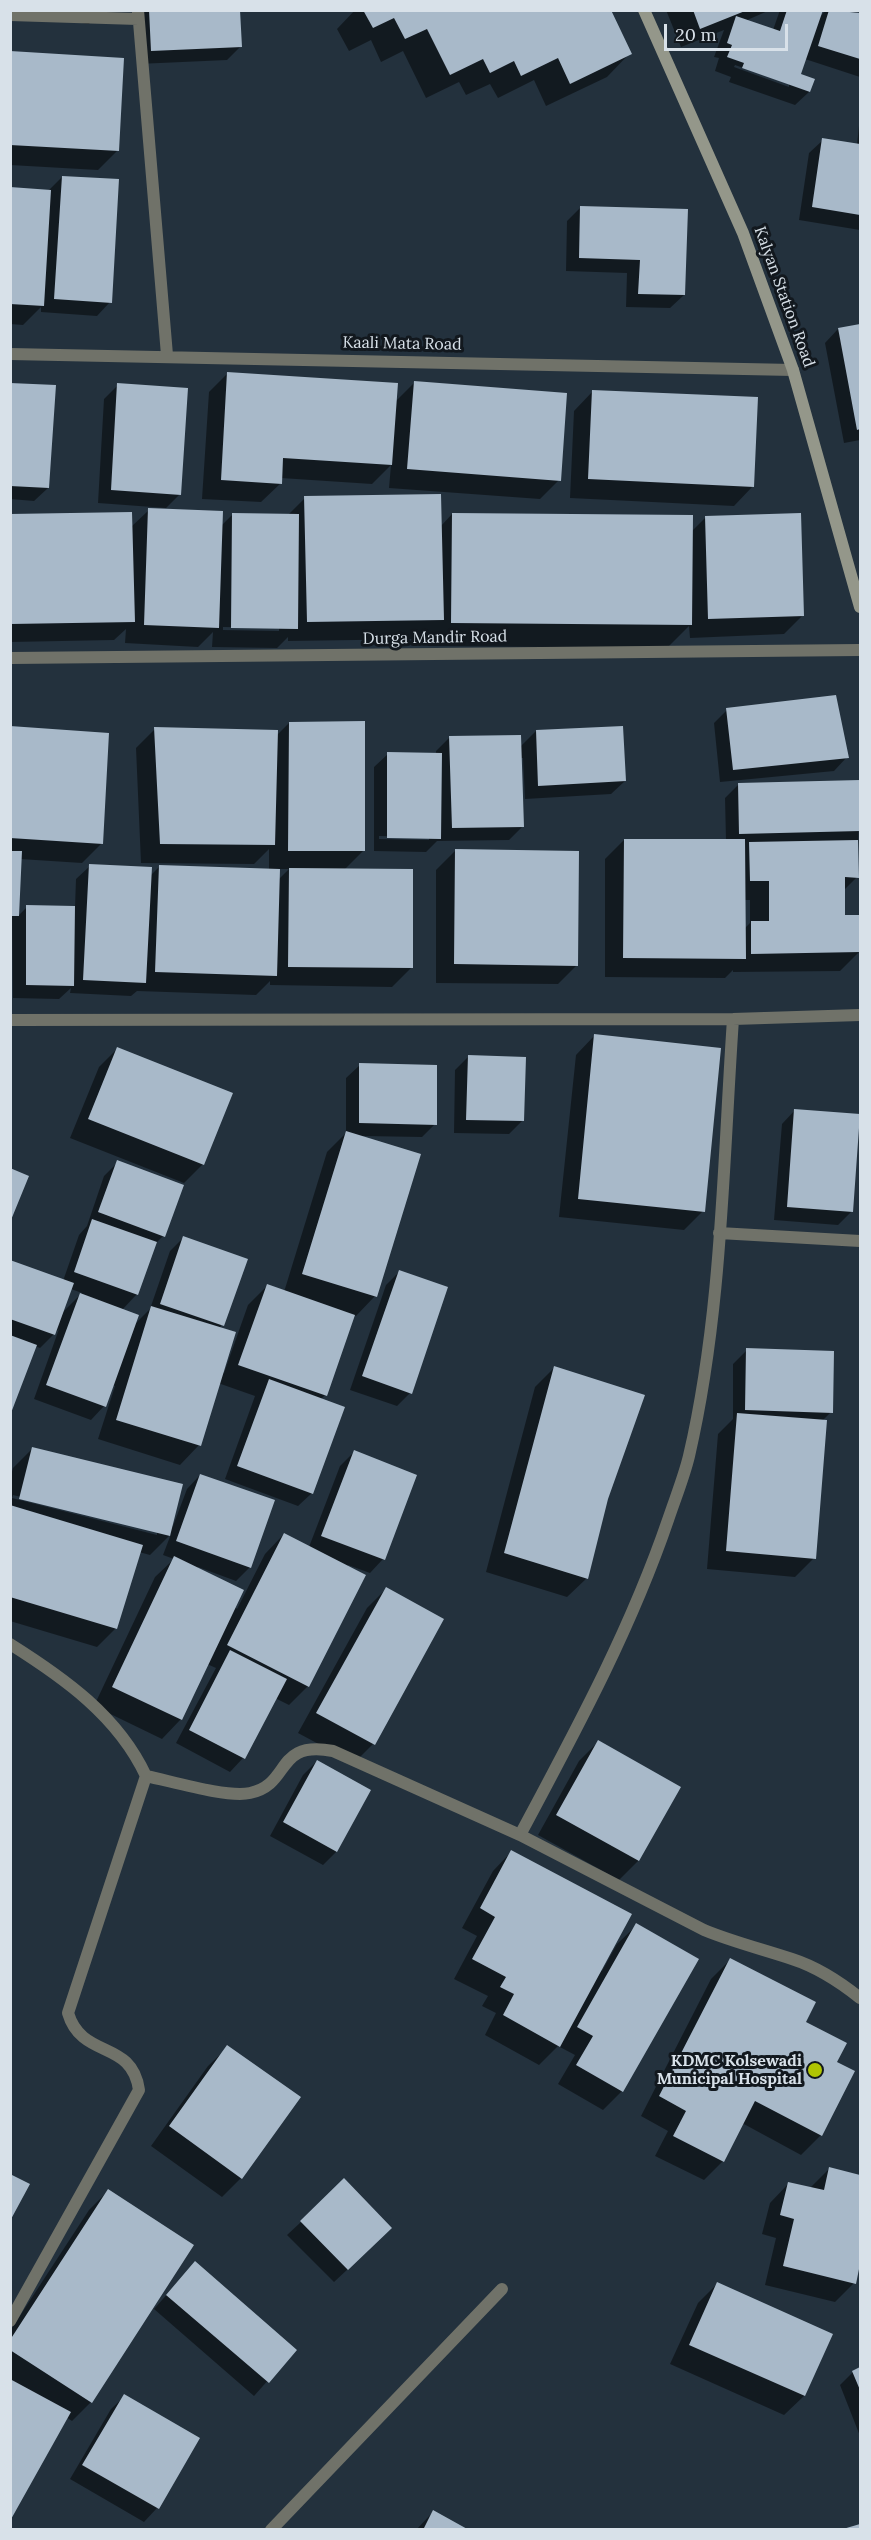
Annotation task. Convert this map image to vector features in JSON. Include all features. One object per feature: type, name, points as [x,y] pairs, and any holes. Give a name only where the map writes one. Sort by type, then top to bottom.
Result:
[{"type":"street","name":"Kalyan Station Road","points":[[644,10],[744,233],[793,370],[861,607]]},
{"type":"street","points":[[10,15],[138,15],[167,356]]},
{"type":"street","name":"Kaali Mata Road","points":[[10,354],[793,370]]},
{"type":"street","name":"Durga Mandir Road","points":[[10,658],[861,650]]},
{"type":"street","points":[[10,1020],[733,1019],[861,1015]]},
{"type":"street","points":[[520,1835],[592,1700],[644,1586],[689,1458],[706,1370],[719,1233],[733,1019]]},
{"type":"street","points":[[719,1233],[861,1241]]},
{"type":"street","points":[[10,1644],[61,1676],[114,1726],[134,1749],[146,1776],[68,2013],[73,2030],[90,2043],[126,2060],[137,2074],[139,2090],[10,2321]]},
{"type":"street","points":[[146,1776],[228,1793],[248,1794],[265,1788],[297,1751],[314,1747],[333,1751],[520,1835],[704,1930],[733,1942],[794,1959],[839,1982],[861,1998]]},
{"type":"street","points":[[272,2529],[502,2289]]},
{"type":"building","points":[[149,10],[240,10],[242,47],[151,51]]},
{"type":"building","points":[[363,10],[611,10],[632,54],[570,84],[558,58],[521,76],[514,61],[490,73],[483,59],[450,75],[427,29],[405,39],[394,18],[373,28]]},
{"type":"building","points":[[693,10],[745,10],[745,11],[700,29]]},
{"type":"building","points":[[787,10],[823,10],[801,74],[815,79],[810,92],[742,68],[744,63],[727,57],[732,45],[727,43],[736,16],[780,31]]},
{"type":"building","points":[[829,10],[860,13],[860,59],[818,46]]},
{"type":"building","points":[[10,51],[124,58],[119,151],[10,145]]},
{"type":"building","points":[[822,138],[860,144],[860,215],[812,207]]},
{"type":"building","points":[[62,176],[119,179],[112,303],[54,299]]},
{"type":"building","points":[[10,187],[51,190],[44,306],[10,304]]},
{"type":"building","points":[[580,206],[688,209],[685,295],[638,294],[640,260],[579,258]]},
{"type":"building","points":[[860,324],[860,429],[857,430],[838,328]]},
{"type":"building","points":[[227,372],[398,383],[392,465],[283,458],[282,484],[221,480]]},
{"type":"building","points":[[414,381],[567,393],[561,481],[407,469]]},
{"type":"building","points":[[10,383],[56,385],[49,488],[10,486]]},
{"type":"building","points":[[117,383],[188,388],[181,495],[111,490]]},
{"type":"building","points":[[592,390],[758,397],[754,487],[588,479]]},
{"type":"building","points":[[441,494],[444,620],[307,622],[304,496]]},
{"type":"building","points":[[148,508],[223,511],[219,628],[144,625]]},
{"type":"building","points":[[132,512],[135,622],[10,624],[10,514]]},
{"type":"building","points":[[232,513],[299,514],[298,629],[231,628]]},
{"type":"building","points":[[452,513],[693,515],[692,625],[451,623]]},
{"type":"building","points":[[801,513],[804,616],[708,619],[705,516]]},
{"type":"building","points":[[836,695],[849,758],[733,770],[726,708]]},
{"type":"building","points":[[365,721],[365,851],[288,851],[289,722]]},
{"type":"building","points":[[10,726],[109,733],[103,844],[10,838]]},
{"type":"building","points":[[623,726],[626,781],[538,786],[536,730]]},
{"type":"building","points":[[154,727],[278,730],[275,845],[160,844]]},
{"type":"building","points":[[521,735],[524,827],[452,828],[449,736]]},
{"type":"building","points":[[387,752],[442,753],[441,839],[387,838]]},
{"type":"building","points":[[860,780],[860,831],[739,834],[738,783]]},
{"type":"building","points":[[624,839],[745,839],[746,959],[623,958]]},
{"type":"building","points":[[858,840],[859,878],[845,877],[845,915],[860,915],[860,952],[751,954],[751,921],[769,921],[769,881],[750,881],[749,842]]},
{"type":"building","points":[[455,849],[579,851],[578,966],[454,964]]},
{"type":"building","points":[[10,851],[22,851],[19,916],[10,916]]},
{"type":"building","points":[[89,864],[152,867],[146,983],[83,980]]},
{"type":"building","points":[[159,865],[280,869],[277,976],[155,972]]},
{"type":"building","points":[[289,868],[413,869],[413,968],[288,967]]},
{"type":"building","points":[[26,905],[75,906],[74,986],[26,985]]},
{"type":"building","points":[[594,1034],[721,1048],[705,1212],[578,1199]]},
{"type":"building","points":[[117,1047],[233,1093],[204,1165],[88,1119]]},
{"type":"building","points":[[468,1055],[526,1057],[524,1121],[466,1120]]},
{"type":"building","points":[[359,1063],[437,1065],[437,1125],[359,1123]]},
{"type":"building","points":[[794,1109],[860,1114],[853,1212],[787,1207]]},
{"type":"building","points":[[346,1131],[421,1154],[377,1297],[302,1274]]},
{"type":"building","points":[[117,1160],[184,1185],[165,1237],[98,1212]]},
{"type":"building","points":[[10,1168],[29,1176],[11,1220],[10,1220]]},
{"type":"building","points":[[92,1219],[157,1242],[138,1295],[74,1272]]},
{"type":"building","points":[[183,1236],[248,1259],[224,1326],[160,1304]]},
{"type":"building","points":[[10,1260],[74,1283],[55,1335],[10,1319]]},
{"type":"building","points":[[399,1270],[448,1287],[412,1394],[362,1376]]},
{"type":"building","points":[[267,1284],[355,1315],[327,1396],[238,1365]]},
{"type":"building","points":[[80,1293],[139,1315],[106,1407],[46,1385]]},
{"type":"building","points":[[151,1306],[236,1332],[201,1446],[116,1420]]},
{"type":"building","points":[[10,1335],[37,1345],[11,1413],[10,1413]]},
{"type":"building","points":[[746,1348],[834,1351],[833,1413],[745,1410]]},
{"type":"building","points":[[554,1366],[645,1395],[608,1499],[588,1579],[504,1553]]},
{"type":"building","points":[[269,1379],[345,1407],[313,1494],[237,1466]]},
{"type":"building","points":[[737,1413],[827,1420],[816,1559],[726,1551]]},
{"type":"building","points":[[32,1447],[183,1484],[170,1536],[19,1499]]},
{"type":"building","points":[[354,1450],[417,1475],[385,1560],[321,1536]]},
{"type":"building","points":[[200,1474],[275,1500],[251,1568],[176,1541]]},
{"type":"building","points":[[10,1505],[143,1545],[117,1629],[10,1597]]},
{"type":"building","points":[[284,1533],[366,1575],[309,1687],[227,1645]]},
{"type":"building","points":[[174,1556],[244,1590],[182,1720],[112,1687]]},
{"type":"building","points":[[386,1587],[444,1619],[375,1745],[316,1713]]},
{"type":"building","points":[[230,1650],[287,1679],[245,1759],[189,1730]]},
{"type":"building","points":[[598,1740],[681,1787],[639,1861],[556,1815]]},
{"type":"building","points":[[317,1760],[371,1790],[337,1852],[283,1822]]},
{"type":"building","points":[[511,1850],[632,1914],[560,2047],[503,2015],[514,1994],[500,1987],[506,1977],[472,1959],[495,1917],[480,1908]]},
{"type":"building","points":[[636,1923],[699,1959],[623,2092],[576,2065],[593,2036],[577,2027]]},
{"type":"building","points":[[730,1958],[816,2002],[806,2022],[847,2043],[837,2062],[855,2071],[822,2136],[755,2101],[724,2162],[673,2136],[686,2111],[659,2096]]},
{"type":"building","points":[[227,2045],[301,2097],[242,2179],[169,2126]]},
{"type":"building","points":[[829,2167],[860,2175],[860,2264],[856,2284],[783,2266],[794,2219],[780,2215],[788,2182],[824,2190]]},
{"type":"building","points":[[10,2174],[30,2184],[10,2221]]},
{"type":"building","points":[[344,2178],[392,2228],[348,2270],[300,2221]]},
{"type":"building","points":[[108,2189],[194,2245],[92,2403],[10,2350],[10,2340]]},
{"type":"building","points":[[195,2261],[297,2350],[269,2383],[166,2295]]},
{"type":"building","points":[[717,2282],[833,2334],[805,2396],[689,2345]]},
{"type":"building","points":[[860,2367],[860,2390],[852,2371]]},
{"type":"building","points":[[10,2379],[71,2412],[10,2521]]},
{"type":"building","points":[[124,2394],[200,2438],[159,2509],[82,2465]]},
{"type":"building","points":[[433,2510],[469,2530],[423,2530]]},
{"type":"building","points":[[860,2524],[860,2530],[843,2530],[843,2529]]},
{"type":"place","name":"KDMC Kolsewadi Municipal Hospital","points":[[815,2070]]}]
